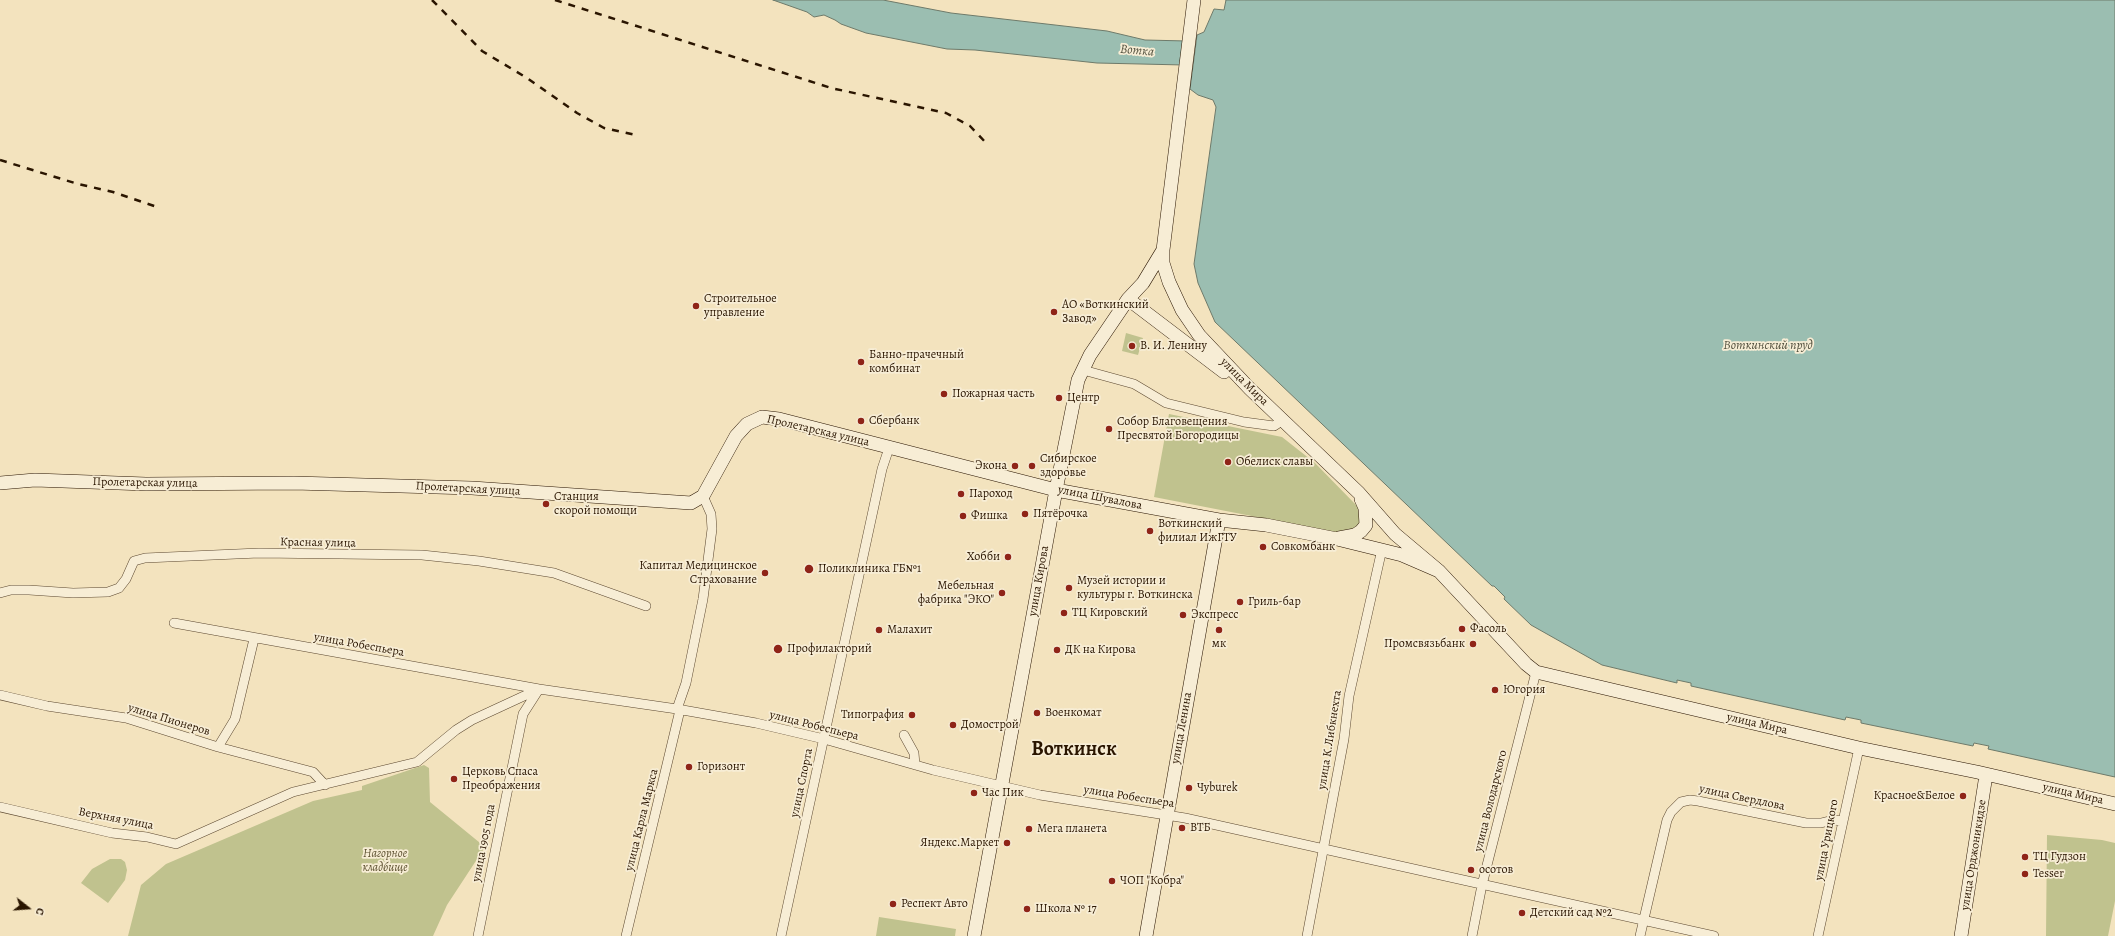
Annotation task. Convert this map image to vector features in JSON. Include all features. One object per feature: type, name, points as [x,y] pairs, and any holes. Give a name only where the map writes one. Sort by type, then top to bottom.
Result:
[{"type":"main road","points":[[1163,250],[1194,0]]},
{"type":"main road","name":"улица Кирова","points":[[974,936],[1003,787],[1074,397],[1083,370],[1090,355],[1128,300],[1143,282],[1163,250]]},
{"type":"main road","name":"улица Мира","points":[[1163,250],[1163,263],[1169,282],[1190,323],[1199,335],[1258,397],[1359,493],[1395,534],[1438,571],[1514,653],[1536,672],[1859,748],[1986,774],[2115,804]]},
{"type":"main road","points":[[1128,300],[1258,397]]},
{"type":"main road","name":"Пролетарская улица","points":[[0,483],[35,480],[146,484],[294,483],[472,488],[687,503],[703,496],[736,436],[747,424],[762,417],[779,419],[889,448]]},
{"type":"main road","name":"улица Шувалова","points":[[889,448],[1056,490],[1219,520],[1266,526],[1337,539]]},
{"type":"main road","name":"улица Мира","points":[[1337,539],[1355,535],[1366,525],[1366,508],[1359,493]]},
{"type":"main road","name":"улица Ленина","points":[[1146,936],[1219,520]]},
{"type":"main road","name":"улица Мира","points":[[1337,539],[1382,549],[1421,562],[1438,571]]},
{"type":"main road","name":"улица Орджоникидзе","points":[[1961,936],[1986,774]]},
{"type":"street","points":[[1083,370],[1134,384],[1171,405],[1244,422],[1274,426],[1283,420]]},
{"type":"street","name":"улица Спорта","points":[[781,936],[882,469],[889,448]]},
{"type":"street","name":"улица Карла Маркса","points":[[626,936],[686,683],[702,606],[712,529],[711,514],[703,496]]},
{"type":"street","name":"улица К.Либкнехта","points":[[1307,936],[1344,739],[1349,696],[1382,549]]},
{"type":"street","name":"Красная улица","points":[[0,593],[11,590],[73,593],[108,592],[119,588],[126,579],[134,561],[145,558],[259,553],[422,555],[479,561],[554,573],[646,606]]},
{"type":"street","name":"улица Робеспьера","points":[[174,623],[254,639],[539,689],[679,710],[756,724],[824,740],[1003,787],[1040,795],[1167,816],[1714,936]]},
{"type":"street","points":[[218,747],[235,719],[254,639]]},
{"type":"street","name":"улица Володарского","points":[[1472,936],[1482,885],[1536,672]]},
{"type":"street","points":[[325,785],[417,762],[456,730],[472,720],[539,689]]},
{"type":"street","name":"улица 1905 года","points":[[478,936],[523,714],[539,689]]},
{"type":"street","name":"улица Пионеров","points":[[0,695],[48,706],[126,718],[218,747],[313,772],[325,785]]},
{"type":"street","points":[[904,735],[914,753],[915,765]]},
{"type":"street","name":"улица Урицкого","points":[[1818,936],[1830,890],[1859,748]]},
{"type":"street","name":"Верхняя улица","points":[[0,807],[112,833],[147,837],[176,844],[224,825],[293,792],[325,785]]},
{"type":"street","name":"улица Свердлова","points":[[1640,936],[1668,820],[1671,812],[1681,802],[1690,800],[1698,801],[1806,823],[1821,824],[1833,820],[1843,821]]},
{"type":"green space","points":[[1126,333],[1143,338],[1138,355],[1122,351]]},
{"type":"green space","points":[[1169,414],[1282,437],[1315,463],[1358,507],[1361,527],[1344,534],[1154,497]]},
{"type":"green space","name":"Нагорное кладбище","points":[[424,765],[429,768],[430,802],[485,847],[447,905],[433,936],[128,936],[141,885],[166,864],[313,801],[362,790],[362,786]]},
{"type":"green space","points":[[2047,835],[2102,840],[2115,843],[2115,901],[2108,936],[2046,936]]},
{"type":"green space","points":[[110,859],[121,859],[125,862],[127,870],[125,880],[108,903],[81,883],[92,869]]},
{"type":"green space","points":[[879,917],[956,929],[955,936],[876,936]]},
{"type":"water","name":"Вотка","points":[[773,0],[883,0],[951,13],[1107,31],[1145,40],[1187,41],[1184,65],[1097,63],[975,50],[947,49],[866,33],[841,24],[824,15],[814,17],[807,12]]},
{"type":"water","name":"Воткинский пруд","points":[[1226,0],[2115,0],[2115,777],[1988,749],[1989,746],[1974,743],[1973,746],[1861,723],[1861,720],[1846,717],[1845,720],[1691,686],[1691,683],[1677,680],[1677,683],[1602,665],[1531,625],[1504,599],[1505,597],[1494,586],[1492,586],[1215,322],[1198,283],[1194,264],[1216,107],[1213,100],[1198,95],[1190,89],[1197,35],[1204,32],[1214,9],[1224,10]]},
{"type":"railway","points":[[432,0],[482,51],[527,78],[577,113],[604,128],[636,135]]},
{"type":"railway","points":[[555,0],[831,88],[946,113],[970,126],[988,145]]},
{"type":"railway","points":[[0,160],[78,184],[113,192],[157,207]]},
{"type":"place","name":"Строительное управление","points":[[696,306]]},
{"type":"place","name":"АО «Воткинский Завод»","points":[[1054,312]]},
{"type":"place","name":"В. И. Ленину","points":[[1132,346]]},
{"type":"place","name":"Банно-прачечный комбинат","points":[[861,362]]},
{"type":"place","name":"Пожарная часть","points":[[944,394]]},
{"type":"place","name":"Центр","points":[[1059,398]]},
{"type":"place","name":"Сбербанк","points":[[861,421]]},
{"type":"place","name":"Собор Благовещения Пресвятой Богородицы","points":[[1109,429]]},
{"type":"place","name":"Обелиск славы","points":[[1228,462]]},
{"type":"place","name":"Экона","points":[[1015,466]]},
{"type":"place","name":"Сибирское здоровье","points":[[1032,466]]},
{"type":"place","name":"Пароход","points":[[961,494]]},
{"type":"place","name":"Станция скорой помощи","points":[[546,504]]},
{"type":"place","name":"Пятёрочка","points":[[1025,514]]},
{"type":"place","name":"Фишка","points":[[963,516]]},
{"type":"place","name":"Воткинский филиал ИжГТУ","points":[[1150,531]]},
{"type":"place","name":"Совкомбанк","points":[[1263,547]]},
{"type":"place","name":"Хобби","points":[[1008,557]]},
{"type":"place","name":"Поликлиника ГБ№1","points":[[809,569]]},
{"type":"place","name":"Капитал Медицинское Страхование","points":[[765,573]]},
{"type":"place","name":"Музей истории и культуры г. Воткинска","points":[[1069,588]]},
{"type":"place","name":"Мебельная фабрика \"ЭКО\"","points":[[1002,593]]},
{"type":"place","name":"Гриль-бар","points":[[1240,602]]},
{"type":"place","name":"ТЦ Кировский","points":[[1064,613]]},
{"type":"place","name":"Экспресс","points":[[1183,615]]},
{"type":"place","name":"Фасоль","points":[[1462,629]]},
{"type":"place","name":"Малахит","points":[[879,630]]},
{"type":"place","name":"мк","points":[[1219,630]]},
{"type":"place","name":"Промсвязьбанк","points":[[1473,644]]},
{"type":"place","name":"Профилакторий","points":[[778,649]]},
{"type":"place","name":"ДК на Кирова","points":[[1057,650]]},
{"type":"place","name":"Югория","points":[[1495,690]]},
{"type":"place","name":"Военкомат","points":[[1037,713]]},
{"type":"place","name":"Типография","points":[[912,715]]},
{"type":"place","name":"Домострой","points":[[953,725]]},
{"type":"place","name":"Горизонт","points":[[689,767]]},
{"type":"place","name":"Церковь Спаса Преображения","points":[[454,779]]},
{"type":"place","name":"Чуburek","points":[[1189,788]]},
{"type":"place","name":"Час Пик","points":[[974,793]]},
{"type":"place","name":"Красное&Белое","points":[[1963,796]]},
{"type":"place","name":"ВТБ","points":[[1182,828]]},
{"type":"place","name":"Мега планета","points":[[1029,829]]},
{"type":"place","name":"Яндекс.Маркет","points":[[1007,843]]},
{"type":"place","name":"ТЦ Гудзон","points":[[2025,857]]},
{"type":"place","name":"осотов","points":[[1471,870]]},
{"type":"place","name":"Tesser","points":[[2025,874]]},
{"type":"place","name":"ЧОП \"Кобра\"","points":[[1112,881]]},
{"type":"place","name":"Респект Авто","points":[[893,904]]},
{"type":"place","name":"Школа № 17","points":[[1027,909]]},
{"type":"place","name":"Детский сад №2","points":[[1522,913]]},
{"type":"district","name":"Воткинск","points":[[1074,750]]}]
